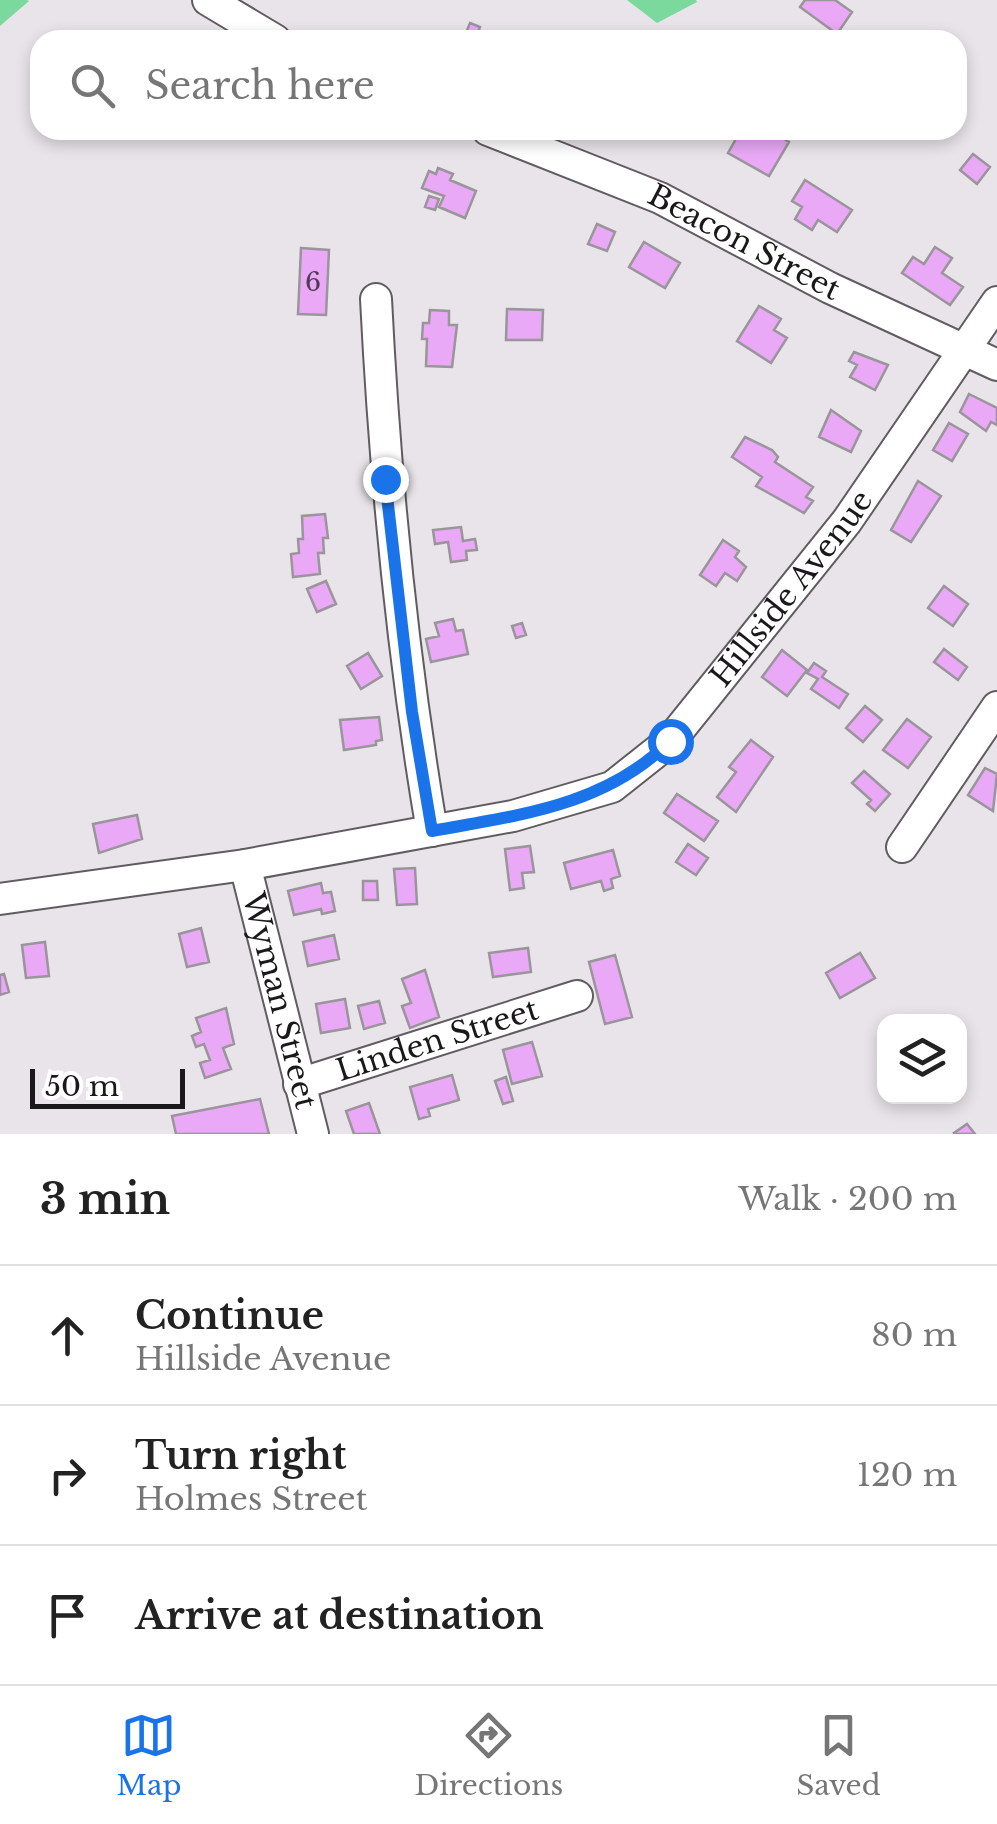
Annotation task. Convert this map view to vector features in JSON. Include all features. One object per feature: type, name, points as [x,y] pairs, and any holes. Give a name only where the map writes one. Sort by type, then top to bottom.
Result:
[{"type":"street","points":[[208,0],[258,30]]},
{"type":"street","name":"Beacon Street","points":[[513,140],[660,198],[830,288],[997,365]]},
{"type":"street","points":[[376,299],[385,479],[412,712],[432,831]]},
{"type":"street","name":"Hillside Avenue","points":[[0,900],[246,865],[432,831],[572,802],[612,787],[652,758],[869,493],[997,302]]},
{"type":"street","points":[[902,847],[997,707]]},
{"type":"street","name":"Wyman Street","points":[[246,865],[313,1134]]},
{"type":"street","name":"Linden Street","points":[[300,1084],[577,996]]},
{"type":"green space","points":[[0,0],[27,0],[29,1],[0,26]]},
{"type":"green space","points":[[627,0],[696,0],[697,2],[657,23]]},
{"type":"building","points":[[805,0],[835,0],[852,12],[840,30],[832,30],[800,7]]},
{"type":"building","points":[[735,140],[789,142],[769,176],[728,153]]},
{"type":"building","points":[[973,154],[990,167],[977,184],[960,170]]},
{"type":"building","points":[[438,168],[453,174],[450,180],[476,191],[465,218],[439,207],[444,196],[422,188],[429,171],[436,174]]},
{"type":"building","points":[[805,180],[852,210],[837,232],[818,220],[812,230],[795,219],[802,207],[792,201]]},
{"type":"building","points":[[429,196],[439,199],[435,210],[425,207]]},
{"type":"building","points":[[597,224],[615,232],[607,251],[588,244]]},
{"type":"building","points":[[644,242],[680,263],[665,288],[629,267]]},
{"type":"building","points":[[935,247],[952,258],[942,273],[963,287],[950,305],[902,273],[913,257],[924,264]]},
{"type":"building","points":[[301,248],[329,250],[326,315],[298,314]]},
{"type":"building","points":[[759,306],[781,319],[774,330],[787,338],[771,363],[737,341]]},
{"type":"building","points":[[507,309],[543,310],[542,340],[506,340]]},
{"type":"building","points":[[430,310],[449,311],[449,325],[457,325],[452,367],[426,366],[423,323],[429,323]]},
{"type":"building","points":[[854,352],[888,365],[875,390],[850,377],[857,365],[849,361]]},
{"type":"building","points":[[969,394],[997,408],[997,425],[991,422],[986,431],[960,412]]},
{"type":"building","points":[[831,410],[861,431],[851,452],[819,437]]},
{"type":"building","points":[[949,423],[968,434],[952,461],[933,450]]},
{"type":"building","points":[[745,437],[772,450],[778,457],[775,462],[813,487],[806,497],[813,501],[804,513],[756,486],[762,477],[732,457]]},
{"type":"building","points":[[918,481],[941,496],[911,542],[891,530]]},
{"type":"building","points":[[325,514],[328,538],[323,538],[324,553],[318,553],[320,574],[293,577],[291,554],[299,553],[302,516]]},
{"type":"building","points":[[461,527],[463,541],[475,539],[477,550],[466,551],[467,560],[451,562],[448,542],[435,544],[433,530]]},
{"type":"building","points":[[723,540],[739,551],[735,557],[746,567],[737,581],[725,573],[716,586],[700,575]]},
{"type":"building","points":[[326,581],[336,604],[317,612],[307,589]]},
{"type":"building","points":[[944,586],[968,604],[953,626],[928,608]]},
{"type":"building","points":[[453,619],[456,631],[463,630],[468,654],[431,662],[426,639],[439,636],[435,623]]},
{"type":"building","points":[[522,623],[526,635],[516,638],[512,626]]},
{"type":"building","points":[[944,649],[967,667],[958,680],[934,662]]},
{"type":"building","points":[[782,650],[807,670],[787,696],[762,677]]},
{"type":"building","points":[[368,653],[382,676],[361,689],[347,666]]},
{"type":"building","points":[[814,663],[826,671],[822,677],[848,694],[839,708],[811,689],[818,679],[807,673]]},
{"type":"building","points":[[865,706],[882,720],[863,742],[846,728]]},
{"type":"building","points":[[379,717],[382,740],[376,741],[376,745],[344,750],[340,720]]},
{"type":"building","points":[[907,719],[931,737],[908,768],[883,750]]},
{"type":"building","points":[[751,740],[773,757],[736,812],[717,797],[736,772],[729,767]]},
{"type":"building","points":[[985,768],[997,774],[993,811],[968,795]]},
{"type":"building","points":[[864,771],[890,794],[875,811],[867,804],[871,800],[852,783]]},
{"type":"building","points":[[677,794],[718,821],[704,841],[664,813]]},
{"type":"building","points":[[137,815],[142,839],[99,853],[93,824]]},
{"type":"building","points":[[688,844],[708,858],[696,875],[676,862]]},
{"type":"building","points":[[530,846],[534,872],[522,873],[524,888],[510,890],[505,849]]},
{"type":"building","points":[[613,850],[620,876],[611,879],[613,888],[604,891],[601,881],[571,889],[564,863]]},
{"type":"building","points":[[415,868],[417,904],[397,905],[394,869]]},
{"type":"building","points":[[363,881],[377,881],[378,900],[363,900]]},
{"type":"building","points":[[321,883],[323,893],[331,892],[335,911],[322,914],[321,909],[294,915],[288,891]]},
{"type":"building","points":[[201,928],[209,962],[187,967],[179,934]]},
{"type":"building","points":[[334,935],[339,959],[308,966],[303,942]]},
{"type":"building","points":[[45,942],[49,976],[26,978],[22,945]]},
{"type":"building","points":[[528,948],[531,972],[493,977],[489,953]]},
{"type":"building","points":[[860,953],[875,978],[840,998],[826,973]]},
{"type":"building","points":[[615,955],[632,1017],[605,1024],[589,962]]},
{"type":"building","points":[[425,970],[439,1017],[410,1028],[402,1006],[411,1003],[402,979]]},
{"type":"building","points":[[4,974],[9,992],[0,995],[0,975]]},
{"type":"building","points":[[345,999],[350,1028],[321,1033],[316,1004]]},
{"type":"building","points":[[379,1001],[385,1023],[364,1029],[358,1006]]},
{"type":"building","points":[[226,1008],[234,1044],[223,1048],[231,1069],[205,1078],[200,1063],[210,1060],[204,1044],[196,1047],[192,1036],[201,1032],[196,1018]]},
{"type":"building","points":[[532,1042],[542,1076],[512,1084],[503,1050]]},
{"type":"building","points":[[452,1075],[459,1100],[428,1109],[430,1116],[419,1119],[410,1087]]},
{"type":"building","points":[[506,1077],[513,1101],[503,1104],[495,1081]]},
{"type":"building","points":[[260,1099],[269,1134],[176,1134],[172,1116]]},
{"type":"building","points":[[369,1103],[380,1134],[354,1134],[346,1111]]},
{"type":"building","points":[[967,1124],[975,1134],[954,1133]]},
{"type":"route","points":[[385,479],[412,712],[432,831],[559,806],[612,787],[670,741]]}]
